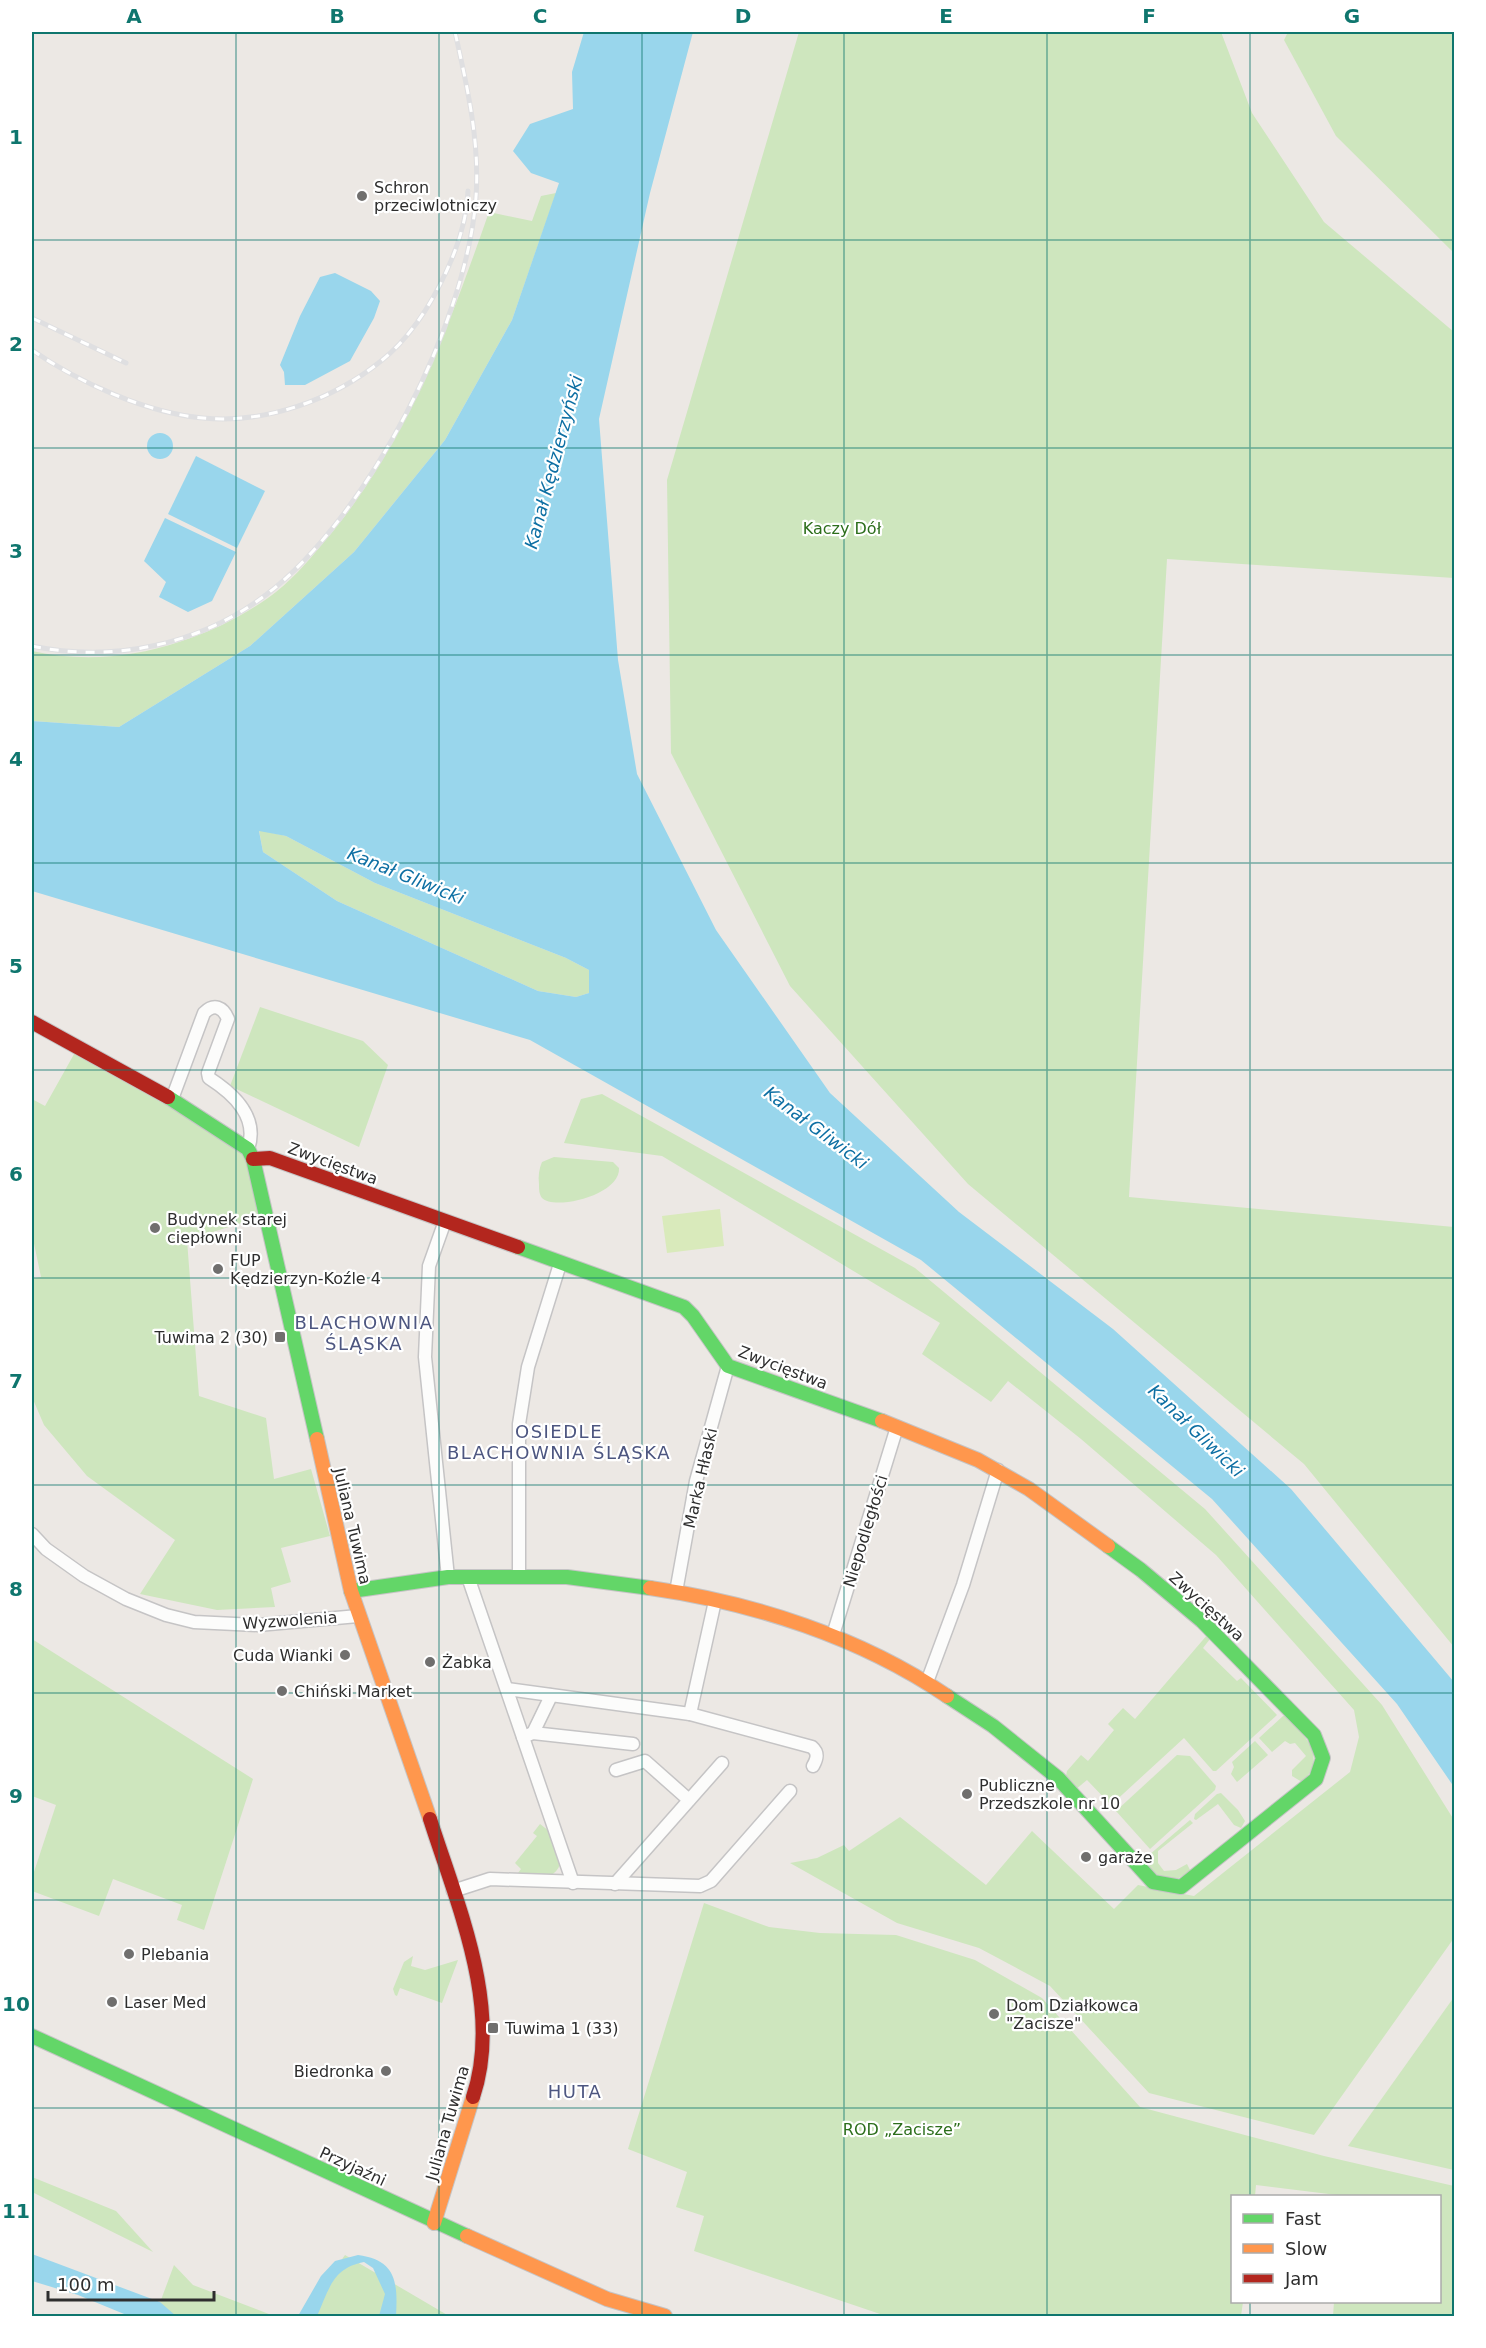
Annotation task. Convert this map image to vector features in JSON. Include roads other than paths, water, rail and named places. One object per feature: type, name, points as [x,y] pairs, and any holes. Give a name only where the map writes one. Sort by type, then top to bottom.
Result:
[{"type":"street","points":[[172,1099],[204,1013],[210,1007],[215,1006],[222,1009],[228,1019],[208,1072],[209,1078],[226,1089],[238,1101],[248,1118],[251,1138],[250,1154]]},
{"type":"street","name":"Zwycięstwa","points":[[32,1022],[172,1099],[250,1154],[270,1158],[684,1307],[693,1316],[728,1366],[897,1427],[998,1470],[1141,1570],[1202,1621],[1314,1735],[1323,1758],[1316,1779],[1181,1887],[1153,1882],[1058,1778],[993,1726],[927,1682]]},
{"type":"street","name":"Juliana Tuwima","points":[[250,1154],[351,1591],[453,1891],[470,1945],[481,1996],[484,2035],[479,2079],[434,2223]]},
{"type":"street","points":[[445,1221],[429,1266],[425,1356],[448,1577]]},
{"type":"street","points":[[519,1576],[519,1424],[528,1367],[560,1264]]},
{"type":"street","name":"Marka Hłaski","points":[[676,1592],[696,1481],[728,1366]]},
{"type":"street","name":"Niepodległości","points":[[833,1635],[897,1427]]},
{"type":"street","points":[[351,1591],[448,1577],[567,1576],[676,1592],[756,1611],[833,1635],[927,1682],[963,1585],[998,1470]]},
{"type":"street","name":"Wyzwolenia","points":[[32,1534],[46,1549],[84,1576],[126,1599],[166,1615],[194,1622],[258,1625],[358,1616]]},
{"type":"street","points":[[468,1577],[507,1689],[528,1735],[573,1883]]},
{"type":"street","points":[[690,1714],[715,1601]]},
{"type":"street","points":[[507,1689],[690,1714],[812,1747],[816,1750],[817,1756],[813,1766]]},
{"type":"street","points":[[528,1735],[549,1701],[550,1695]]},
{"type":"street","points":[[528,1735],[577,1743],[633,1744]]},
{"type":"street","points":[[616,1770],[645,1761],[689,1800]]},
{"type":"street","points":[[615,1884],[722,1763]]},
{"type":"street","points":[[453,1891],[490,1879],[700,1886],[711,1881],[790,1791]]},
{"type":"street","name":"Przyjaźni","points":[[32,2036],[434,2223],[579,2287],[665,2316]]},
{"type":"water","points":[[584,32],[693,32],[650,193],[599,419],[618,660],[637,774],[716,930],[830,1093],[959,1212],[1113,1329],[1291,1489],[1454,1682],[1454,1787],[1397,1704],[1212,1499],[921,1260],[530,1040],[32,891],[32,721],[119,727],[250,646],[354,552],[445,440],[512,320],[559,183],[531,173],[513,151],[530,124],[573,109],[572,72]],"holes":[[[259,831],[286,836],[375,883],[566,958],[589,970],[589,993],[576,997],[538,991],[337,901],[263,852]]]},
{"type":"water","points":[[335,273],[371,291],[380,301],[374,318],[350,361],[305,385],[285,385],[284,372],[280,365],[300,316],[320,277]]},
{"type":"water","points":[[160,433],[169,437],[173,446],[169,455],[160,459],[151,455],[147,446],[151,437]]},
{"type":"water","points":[[196,456],[265,491],[237,548],[168,514]]},
{"type":"water","points":[[165,518],[236,552],[212,601],[188,612],[159,597],[166,582],[144,561]]},
{"type":"water","points":[[32,2254],[160,2302],[176,2316],[129,2316],[78,2295],[32,2281]]},
{"type":"water","points":[[358,2255],[380,2262],[392,2275],[396,2293],[396,2316],[379,2316],[385,2294],[373,2268],[364,2262],[345,2269],[338,2275],[317,2316],[298,2316],[321,2276],[335,2261]]},
{"type":"railway","points":[[32,646],[63,651],[93,652],[155,646],[213,626],[241,612],[267,594],[305,560],[341,517],[375,468],[406,414],[433,358],[454,301],[469,247],[476,197],[476,155],[472,114],[455,32]]},
{"type":"railway","points":[[32,350],[70,373],[113,394],[136,403],[181,415],[226,419],[250,417],[274,413],[320,398],[362,375],[392,352],[411,331],[434,295],[451,261],[464,222],[468,191]]},
{"type":"railway","points":[[32,318],[126,363]]},
{"type":"place","name":"Schron przeciwlotniczy","points":[[362,196]]},
{"type":"place","name":"Budynek starej ciepłowni","points":[[155,1228]]},
{"type":"place","name":"FUP Kędzierzyn-Koźle 4","points":[[218,1269]]},
{"type":"place","name":"Tuwima 2 (30)","points":[[280,1337]]},
{"type":"place","name":"Cuda Wianki","points":[[345,1655]]},
{"type":"place","name":"Żabka","points":[[430,1662]]},
{"type":"place","name":"Chiński Market","points":[[282,1691]]},
{"type":"place","name":"Publiczne Przedszkole nr 10","points":[[967,1794]]},
{"type":"place","name":"garaże","points":[[1086,1857]]},
{"type":"place","name":"Plebania","points":[[129,1954]]},
{"type":"place","name":"Laser Med","points":[[112,2002]]},
{"type":"place","name":"Dom Działkowca \"Zacisze\"","points":[[994,2014]]},
{"type":"place","name":"Tuwima 1 (33)","points":[[493,2028]]},
{"type":"place","name":"Biedronka","points":[[386,2071]]},
{"type":"district","name":"BLACHOWNIA ŚLĄSKA","points":[[364,1333]]},
{"type":"district","name":"OSIEDLE BLACHOWNIA ŚLĄSKA","points":[[559,1442]]},
{"type":"district","name":"HUTA","points":[[575,2092]]},
{"type":"water label","name":"Kanał Kędzierzyński","points":[[554,462]]},
{"type":"water label","name":"Kanał Gliwicki","points":[[406,876]]},
{"type":"water label","name":"Kanał Gliwicki","points":[[816,1128]]},
{"type":"water label","name":"Kanał Gliwicki","points":[[1196,1431]]},
{"type":"park label","name":"Kaczy Dół","points":[[842,528]]},
{"type":"park label","name":"ROD „Zacisze”","points":[[902,2129]]}]
